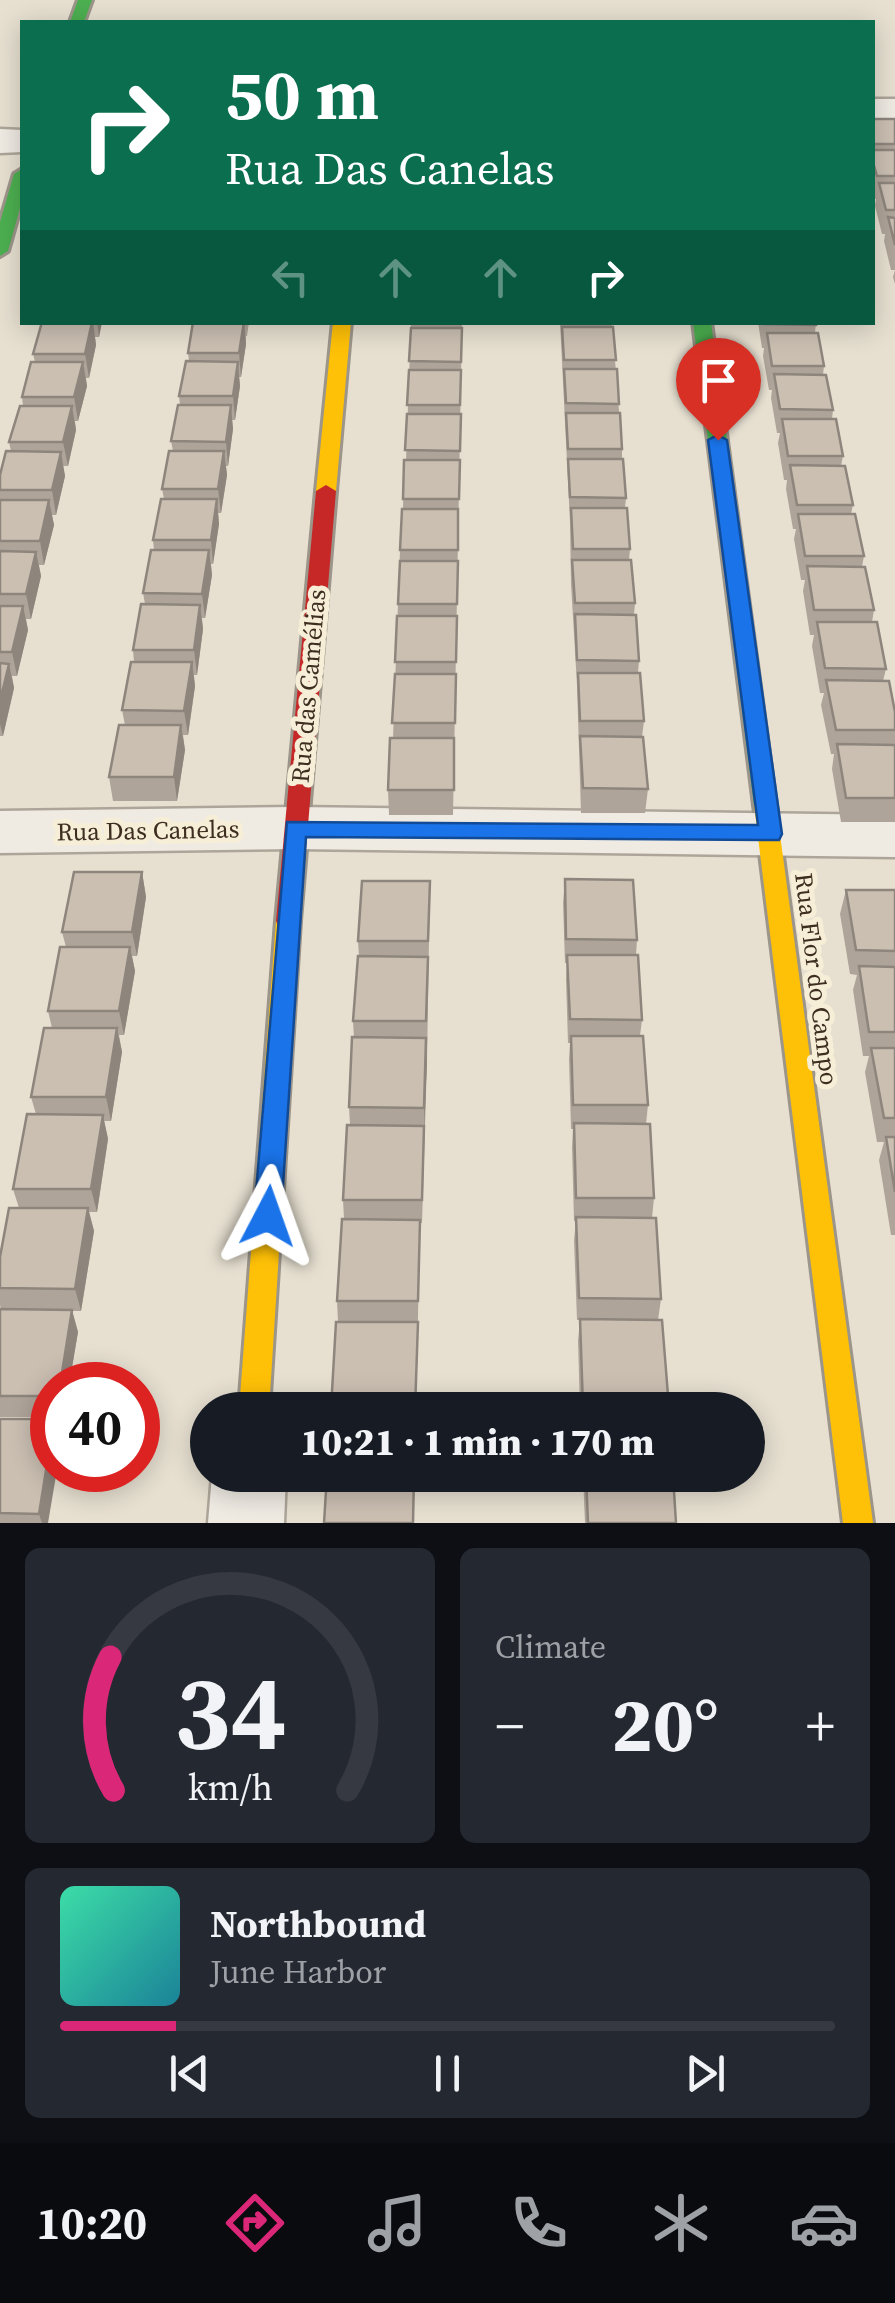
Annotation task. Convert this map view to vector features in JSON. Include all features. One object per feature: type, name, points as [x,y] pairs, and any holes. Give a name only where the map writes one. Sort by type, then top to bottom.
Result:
[{"type":"street","points":[[0,251],[20,181]]},
{"type":"street","name":"Rua das Camélias","points":[[255,1392],[295,828],[342,325]]},
{"type":"street","name":"Rua Flor do Campo","points":[[702,325],[858,1523]]},
{"type":"street","name":"Rua Das Canelas","points":[[0,832],[295,828],[895,836]]},
{"type":"street","points":[[246,1523],[248,1492]]},
{"type":"building","points":[[875,119],[895,119],[895,144],[875,144]]},
{"type":"building","points":[[875,150],[895,150],[895,176],[877,176]]},
{"type":"building","points":[[879,183],[895,183],[895,210],[886,210]]},
{"type":"building","points":[[888,217],[895,218],[895,245]]},
{"type":"building","points":[[41,325],[91,325],[85,354],[33,354]]},
{"type":"building","points":[[193,325],[244,325],[239,353],[188,353]]},
{"type":"building","points":[[562,327],[613,327],[616,360],[564,360]]},
{"type":"building","points":[[411,328],[462,328],[461,362],[409,361]]},
{"type":"building","points":[[767,333],[818,333],[824,366],[772,366]]},
{"type":"building","points":[[186,361],[238,362],[233,396],[179,396]]},
{"type":"building","points":[[31,362],[83,362],[74,397],[22,397]]},
{"type":"building","points":[[564,369],[617,369],[619,404],[566,403]]},
{"type":"building","points":[[409,370],[461,370],[460,405],[407,405]]},
{"type":"building","points":[[774,374],[826,375],[833,410],[780,409]]},
{"type":"building","points":[[178,405],[231,405],[226,442],[171,441]]},
{"type":"building","points":[[20,406],[72,406],[63,442],[9,442]]},
{"type":"building","points":[[566,413],[620,413],[622,449],[568,449]]},
{"type":"building","points":[[407,414],[461,414],[460,451],[405,450]]},
{"type":"building","points":[[782,419],[836,419],[843,456],[788,456]]},
{"type":"building","points":[[6,451],[61,452],[52,490],[0,490]]},
{"type":"building","points":[[169,451],[224,451],[218,489],[162,489]]},
{"type":"building","points":[[568,459],[623,459],[626,498],[570,497]]},
{"type":"building","points":[[404,460],[460,460],[459,499],[403,499]]},
{"type":"building","points":[[790,465],[845,466],[853,505],[797,505]]},
{"type":"building","points":[[161,499],[217,499],[211,540],[153,540]]},
{"type":"building","points":[[0,500],[49,500],[40,541],[0,541]]},
{"type":"building","points":[[571,508],[627,508],[630,549],[573,549]]},
{"type":"building","points":[[402,509],[458,509],[458,550],[400,550]]},
{"type":"building","points":[[798,514],[855,514],[864,556],[805,556]]},
{"type":"building","points":[[151,550],[209,550],[202,594],[143,593]]},
{"type":"building","points":[[0,551],[36,552],[26,594],[0,594]]},
{"type":"building","points":[[572,560],[631,560],[635,603],[575,603]]},
{"type":"building","points":[[400,561],[458,561],[457,604],[398,604]]},
{"type":"building","points":[[807,566],[865,567],[874,610],[814,610]]},
{"type":"building","points":[[141,604],[200,605],[194,650],[133,650]]},
{"type":"building","points":[[0,606],[23,606],[12,652],[0,652]]},
{"type":"building","points":[[575,614],[636,615],[639,661],[577,660]]},
{"type":"building","points":[[397,616],[457,616],[456,662],[395,662]]},
{"type":"building","points":[[817,622],[877,622],[886,669],[825,668]]},
{"type":"building","points":[[131,662],[192,662],[184,711],[122,710]]},
{"type":"building","points":[[0,663],[9,664],[0,701]]},
{"type":"building","points":[[578,673],[640,673],[644,721],[580,721]]},
{"type":"building","points":[[395,674],[456,674],[455,723],[392,723]]},
{"type":"building","points":[[826,680],[889,681],[895,730],[836,730]]},
{"type":"building","points":[[119,725],[181,725],[174,777],[109,777]]},
{"type":"building","points":[[580,736],[643,737],[648,789],[583,788]]},
{"type":"building","points":[[390,738],[454,738],[454,790],[388,790]]},
{"type":"building","points":[[837,744],[895,745],[895,798],[846,798]]},
{"type":"building","points":[[74,872],[142,872],[132,932],[62,932]]},
{"type":"building","points":[[565,879],[633,880],[637,940],[566,939]]},
{"type":"building","points":[[362,881],[430,881],[428,941],[358,941]]},
{"type":"building","points":[[846,890],[895,890],[895,951],[856,950]]},
{"type":"building","points":[[60,947],[130,947],[119,1011],[48,1011]]},
{"type":"building","points":[[567,955],[638,955],[642,1020],[570,1019]]},
{"type":"building","points":[[358,956],[428,957],[426,1021],[353,1021]]},
{"type":"building","points":[[859,966],[895,967],[895,1032],[869,1032]]},
{"type":"building","points":[[44,1028],[117,1028],[106,1097],[31,1097]]},
{"type":"building","points":[[571,1036],[643,1036],[648,1105],[573,1105]]},
{"type":"building","points":[[352,1037],[426,1038],[424,1108],[349,1107]]},
{"type":"building","points":[[871,1048],[895,1048],[895,1118],[884,1118]]},
{"type":"building","points":[[27,1114],[103,1115],[91,1189],[13,1189]]},
{"type":"building","points":[[574,1123],[650,1124],[654,1198],[576,1198]]},
{"type":"building","points":[[347,1125],[424,1126],[422,1200],[343,1200]]},
{"type":"building","points":[[886,1137],[895,1137],[895,1192]]},
{"type":"building","points":[[9,1208],[88,1208],[75,1289],[0,1288],[0,1257]]},
{"type":"building","points":[[576,1217],[656,1218],[661,1299],[579,1298]]},
{"type":"building","points":[[342,1219],[420,1220],[418,1301],[337,1301]]},
{"type":"building","points":[[0,1309],[72,1310],[64,1362],[30,1362],[30,1396],[0,1396]]},
{"type":"building","points":[[580,1319],[662,1320],[668,1392],[582,1392]]},
{"type":"building","points":[[336,1322],[418,1322],[416,1392],[332,1392]]},
{"type":"building","points":[[0,1419],[30,1419],[30,1492],[43,1492],[39,1514],[0,1513]]},
{"type":"building","points":[[326,1492],[414,1492],[413,1523],[324,1523]]},
{"type":"building","points":[[587,1492],[674,1492],[676,1523],[588,1523]]},
{"type":"traffic: fast","points":[[78,20],[85,0]]},
{"type":"traffic: fast","points":[[0,251],[20,181]]},
{"type":"traffic: fast","points":[[702,325],[765,805]]},
{"type":"traffic: slow","points":[[326,491],[342,325]]},
{"type":"traffic: slow","points":[[765,805],[858,1523]]},
{"type":"traffic: slow","points":[[255,1392],[288,921]]},
{"type":"traffic: jam","points":[[288,921],[326,491]]},
{"type":"route","points":[[268,1216],[295,828],[770,834],[718,440]]}]
